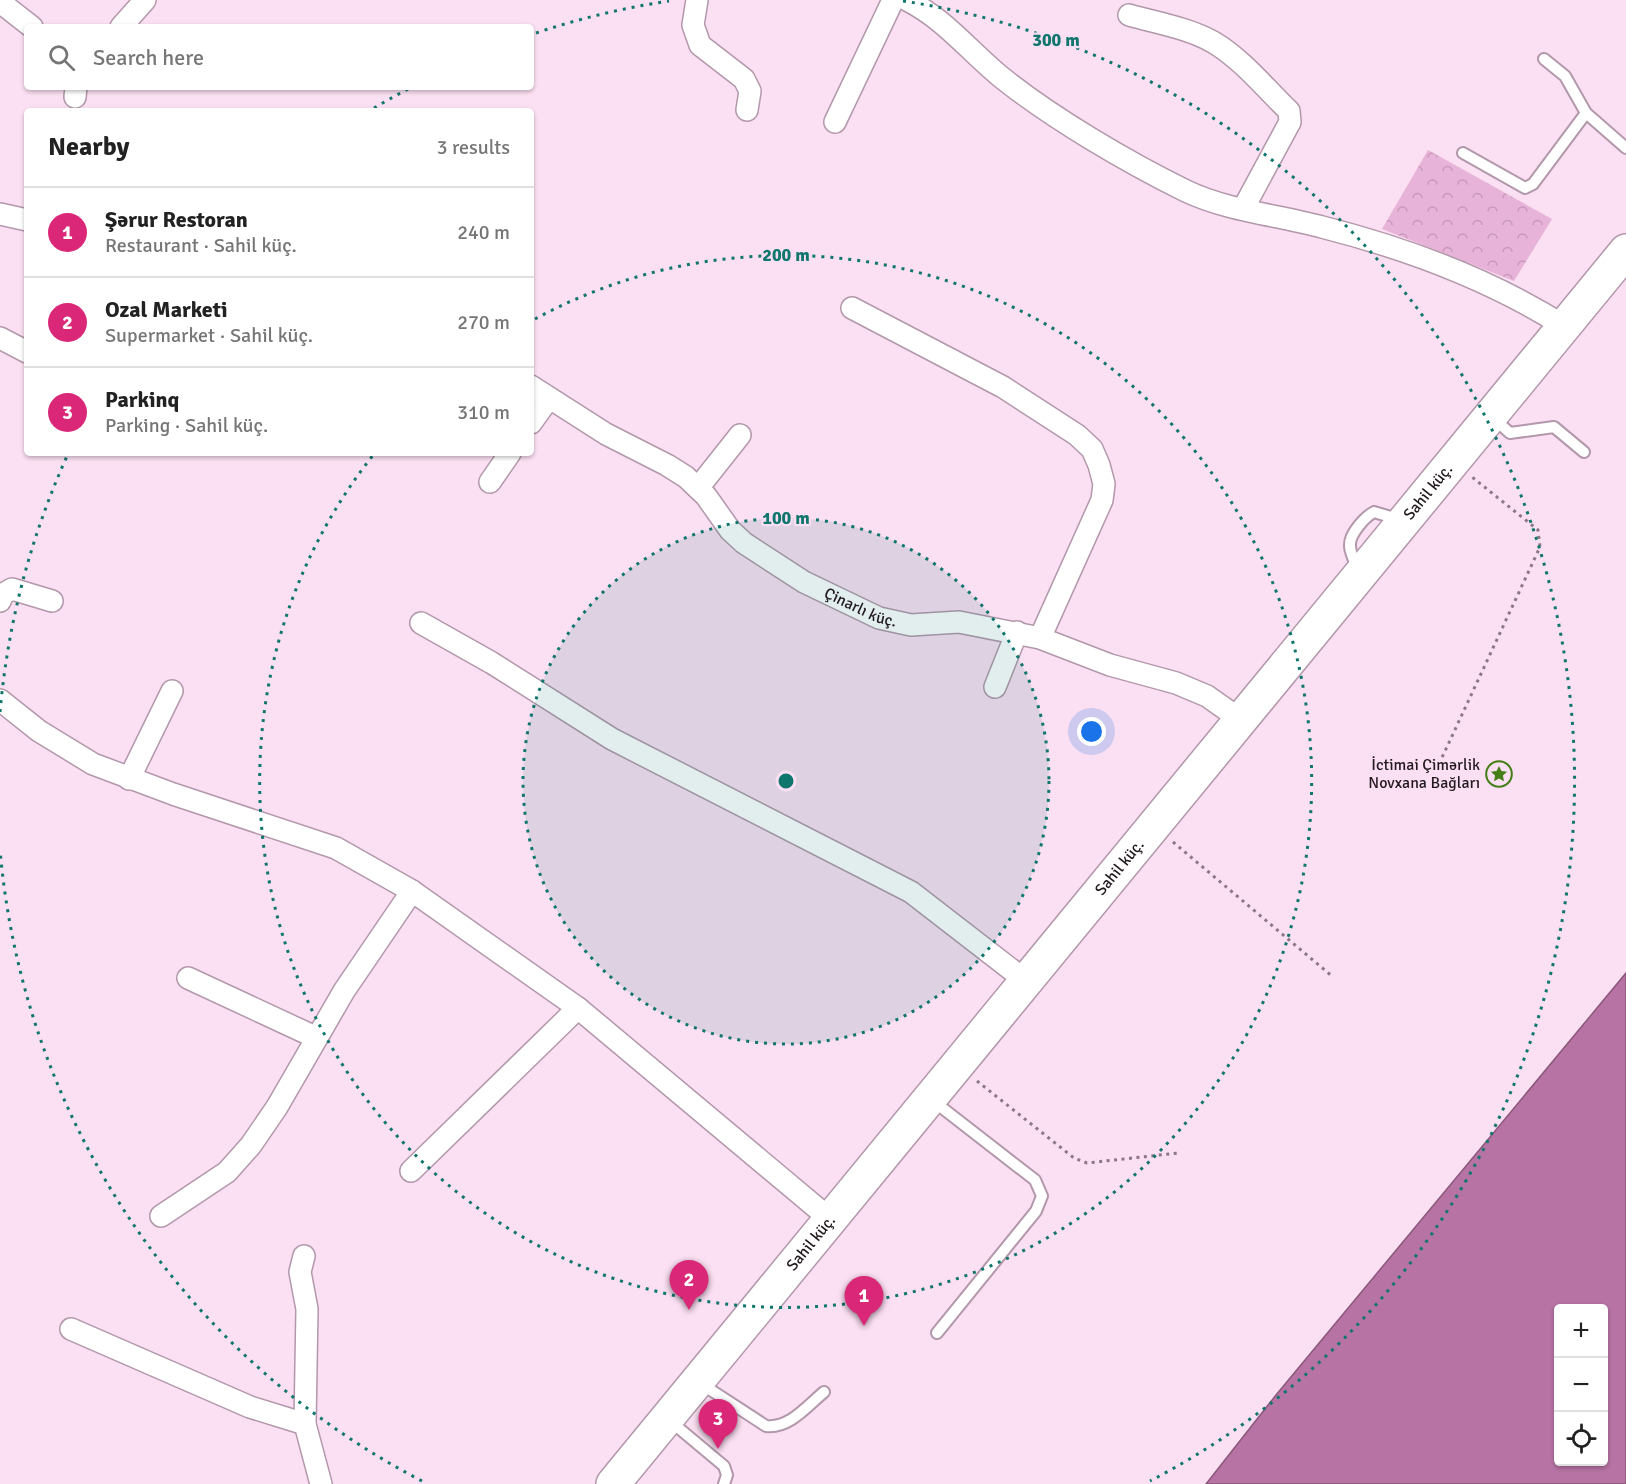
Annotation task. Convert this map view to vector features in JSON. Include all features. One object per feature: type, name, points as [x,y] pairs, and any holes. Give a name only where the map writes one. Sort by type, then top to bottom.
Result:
[{"type":"main road","name":"Sahil küç.","points":[[613,1484],[1626,251]]},
{"type":"street","points":[[124,24],[145,0]]},
{"type":"street","points":[[697,0],[693,25],[700,45],[744,79],[750,91],[747,110]]},
{"type":"street","points":[[835,122],[893,0]]},
{"type":"street","points":[[907,0],[928,11],[964,40],[999,76],[1064,121],[1188,192],[1243,209],[1293,219],[1399,249],[1517,298],[1564,326]]},
{"type":"street","points":[[0,2],[28,24]]},
{"type":"street","points":[[1129,15],[1183,30],[1213,42],[1239,62],[1289,111],[1290,122],[1243,209]]},
{"type":"street","points":[[0,214],[24,219]]},
{"type":"street","points":[[852,308],[1003,387],[1077,435],[1092,449],[1104,484],[1102,500],[1040,638]]},
{"type":"street","points":[[0,338],[24,350]]},
{"type":"street","points":[[534,413],[540,392]]},
{"type":"street","name":"Çinarlı küç.","points":[[540,392],[606,435],[667,465],[698,488],[730,530],[744,543],[804,582],[879,618],[911,625],[959,622],[1040,638],[1110,665],[1176,683],[1207,696],[1241,720]]},
{"type":"street","points":[[698,488],[740,435]]},
{"type":"street","points":[[490,482],[508,456]]},
{"type":"street","points":[[0,601],[3,594],[12,589],[52,601]]},
{"type":"street","points":[[421,623],[492,663],[612,739],[911,892],[1026,981]]},
{"type":"street","points":[[995,687],[1017,632]]},
{"type":"street","points":[[129,779],[172,691]]},
{"type":"street","points":[[0,700],[70,751],[129,779],[336,848],[412,891],[578,1008],[831,1219]]},
{"type":"street","points":[[161,1216],[226,1173],[251,1145],[277,1107],[315,1038],[412,891]]},
{"type":"street","points":[[188,978],[315,1038]]},
{"type":"street","points":[[411,1171],[578,1008]]},
{"type":"street","points":[[304,1256],[300,1272],[307,1309],[305,1424],[321,1484]]},
{"type":"street","points":[[71,1329],[250,1407],[305,1424]]},
{"type":"lane","points":[[1544,59],[1565,76],[1586,113],[1626,148]]},
{"type":"lane","points":[[1463,153],[1525,188],[1533,184],[1586,113]]},
{"type":"lane","points":[[1490,416],[1510,433],[1554,427],[1584,452]]},
{"type":"lane","points":[[930,1098],[1035,1180],[1042,1196],[1036,1211],[937,1333]]},
{"type":"lane","points":[[697,1381],[766,1426],[776,1427],[785,1425],[824,1392]]},
{"type":"lane","points":[[667,1418],[724,1466],[727,1475],[724,1484]]},
{"type":"path","points":[[1439,764],[1540,547],[1538,530],[1453,462]]},
{"type":"path","points":[[1154,825],[1333,977]]},
{"type":"path","points":[[956,1065],[1074,1158],[1087,1163],[1178,1153]]},
{"type":"green space","points":[[1428,150],[1552,219],[1514,281],[1382,229]]},
{"type":"shaded area","points":[[1626,973],[1626,1484],[1206,1484],[1276,1395]]},
{"type":"place","name":"İctimai Çimərlik Novxana Bağları","points":[[1499,774]]},
{"type":"place","name":"Ozal Marketi","points":[[689,1310]]},
{"type":"place","name":"Şərur Restoran","points":[[864,1326]]},
{"type":"place","name":"Parkinq","points":[[718,1449]]}]
